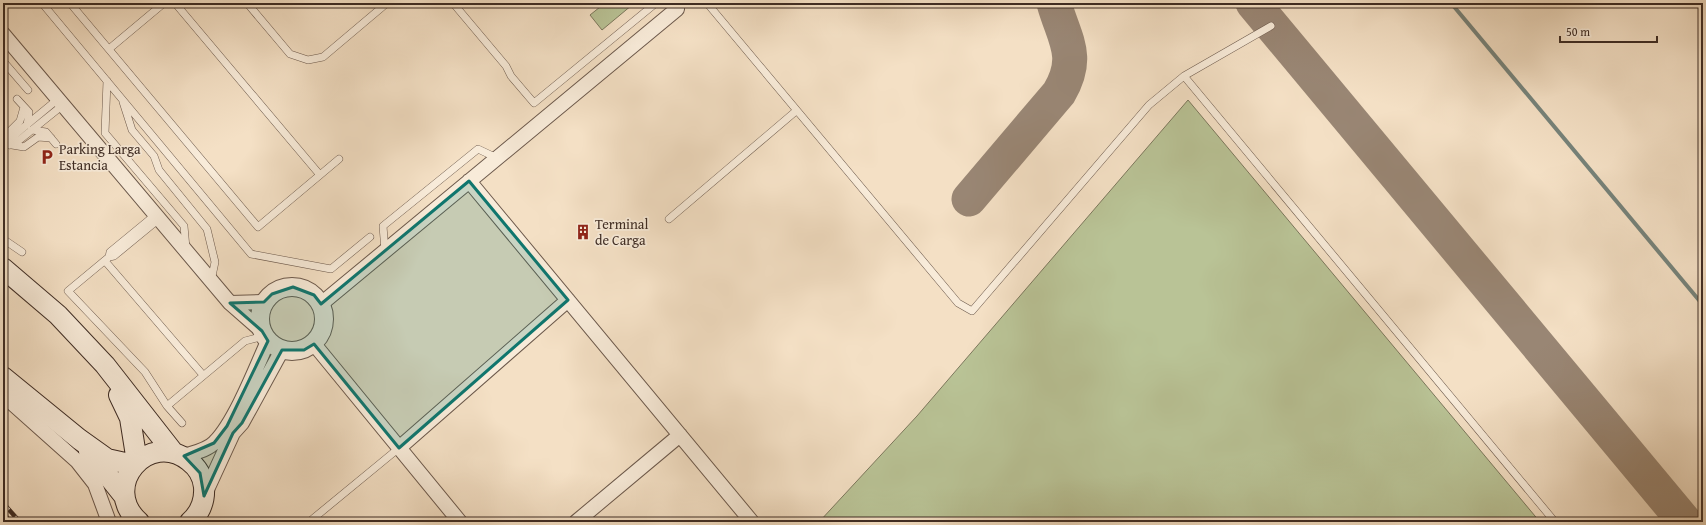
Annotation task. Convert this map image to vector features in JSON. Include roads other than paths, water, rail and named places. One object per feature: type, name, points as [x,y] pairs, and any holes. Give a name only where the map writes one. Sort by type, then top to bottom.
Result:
[{"type":"main road","points":[[3,268],[58,315],[105,364],[178,454],[193,464],[200,473],[204,484],[199,513]]},
{"type":"main road","points":[[105,364],[130,418],[136,463]]},
{"type":"main road","points":[[3,377],[79,439],[107,459],[136,463]]},
{"type":"main road","points":[[79,439],[124,496]]},
{"type":"main road","points":[[136,520],[127,507],[124,496],[126,479],[136,463],[148,455],[160,452],[178,454]]},
{"type":"street","points":[[321,304],[677,9]]},
{"type":"street","points":[[3,34],[230,303],[269,340],[293,352],[304,350],[314,344],[320,336],[324,325],[324,315],[321,304],[314,295],[304,289],[293,287],[282,288],[272,294],[264,302],[260,311],[260,321],[269,340],[242,423],[233,433],[199,513]]},
{"type":"street","points":[[469,181],[752,522]]},
{"type":"street","points":[[399,448],[568,300]]},
{"type":"street","points":[[230,303],[264,302]]},
{"type":"street","points":[[178,454],[214,443],[227,426],[269,340]]},
{"type":"street","points":[[314,344],[460,522]]},
{"type":"street","points":[[3,395],[77,461],[95,484],[109,522]]},
{"type":"street","points":[[576,522],[680,435]]},
{"type":"lane","points":[[42,3],[251,254],[331,269],[370,237]]},
{"type":"lane","points":[[70,3],[258,227],[339,159]]},
{"type":"lane","points":[[109,49],[164,3]]},
{"type":"lane","points":[[175,3],[320,175]]},
{"type":"lane","points":[[247,3],[290,54],[308,60],[323,56],[387,3]]},
{"type":"lane","points":[[453,3],[506,66],[511,76],[534,103],[656,3]]},
{"type":"lane","points":[[708,3],[796,111],[958,303],[972,311],[1149,105],[1184,76],[1271,26]]},
{"type":"lane","points":[[3,61],[28,90]]},
{"type":"lane","points":[[1184,76],[1555,522]]},
{"type":"lane","points":[[107,81],[106,132],[184,226],[186,251]]},
{"type":"lane","points":[[122,98],[132,130],[154,156],[159,170],[207,229],[215,262],[211,281]]},
{"type":"lane","points":[[17,99],[29,112],[29,128]]},
{"type":"lane","points":[[10,145],[12,137],[29,128],[61,102]]},
{"type":"lane","points":[[10,145],[8,133],[20,121],[24,107]]},
{"type":"lane","points":[[668,218],[796,111]]},
{"type":"lane","points":[[29,128],[46,132],[56,144]]},
{"type":"lane","points":[[10,145],[24,147],[38,137],[51,138]]},
{"type":"lane","points":[[385,251],[383,226],[478,149],[497,158]]},
{"type":"lane","points":[[157,217],[110,252],[107,259],[68,291],[145,372],[167,406],[182,423]]},
{"type":"lane","points":[[3,239],[22,252]]},
{"type":"lane","points":[[107,259],[203,375]]},
{"type":"lane","points":[[167,406],[244,341],[269,340]]},
{"type":"lane","points":[[309,522],[399,448]]},
{"type":"waterway","points":[[1451,3],[1703,305]]},
{"type":"railway","points":[[3,503],[20,522]]},
{"type":"railway","points":[[3,513],[11,522]]},
{"type":"place","name":"Parking Larga Estancia","points":[[47,157]]},
{"type":"place","name":"Terminal de Carga","points":[[583,232]]}]
